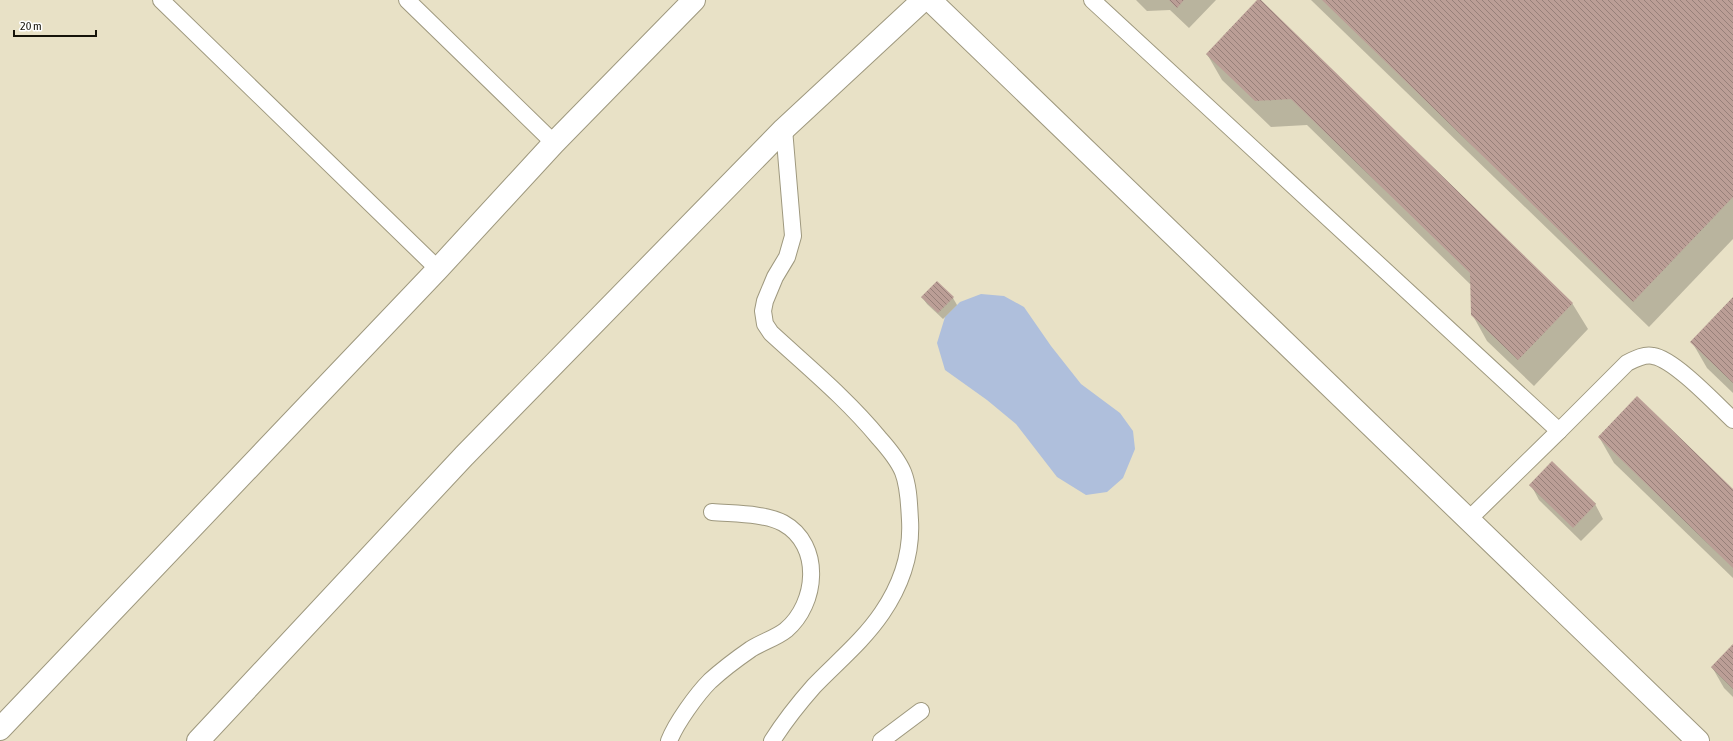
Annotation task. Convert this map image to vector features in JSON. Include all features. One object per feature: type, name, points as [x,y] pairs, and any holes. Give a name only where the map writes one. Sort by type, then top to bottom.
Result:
[{"type":"street","points":[[0,729],[438,269],[554,144],[694,0]]},
{"type":"street","points":[[198,741],[464,456],[784,129],[923,0]]},
{"type":"street","points":[[930,0],[1698,741]]},
{"type":"lane","points":[[161,0],[438,269]]},
{"type":"lane","points":[[407,0],[554,144]]},
{"type":"lane","points":[[1092,0],[1559,432]]},
{"type":"lane","points":[[772,741],[781,726],[814,686],[850,652],[882,613],[900,581],[908,558],[911,536],[909,500],[903,472],[890,450],[861,416],[771,333],[765,324],[762,311],[765,301],[775,277],[788,257],[793,236],[784,129]]},
{"type":"lane","points":[[1469,519],[1559,432],[1627,363],[1640,356],[1653,356],[1668,361],[1733,420]]},
{"type":"lane","points":[[669,741],[688,709],[710,681],[751,650],[785,630],[803,611],[810,586],[811,563],[800,538],[783,523],[758,516],[712,512]]},
{"type":"lane","points":[[881,741],[921,711]]},
{"type":"water","points":[[981,294],[1004,296],[1024,307],[1051,346],[1081,384],[1120,413],[1133,431],[1135,449],[1123,478],[1107,492],[1086,495],[1057,477],[1016,424],[987,400],[945,370],[937,343],[945,317],[960,302]]},
{"type":"building","points":[[1169,0],[1184,0],[1177,8]]},
{"type":"building","points":[[1257,0],[1261,0],[1573,303],[1518,360],[1471,315],[1470,273],[1291,99],[1255,101],[1206,54]]},
{"type":"building","points":[[1322,0],[1733,0],[1733,197],[1633,302]]},
{"type":"building","points":[[937,281],[954,297],[938,313],[921,297]]},
{"type":"building","points":[[1733,297],[1733,383],[1690,342]]},
{"type":"building","points":[[1637,396],[1733,489],[1733,568],[1598,437]]},
{"type":"building","points":[[1552,461],[1596,504],[1573,528],[1529,485]]},
{"type":"building","points":[[1733,644],[1733,689],[1711,667]]}]
